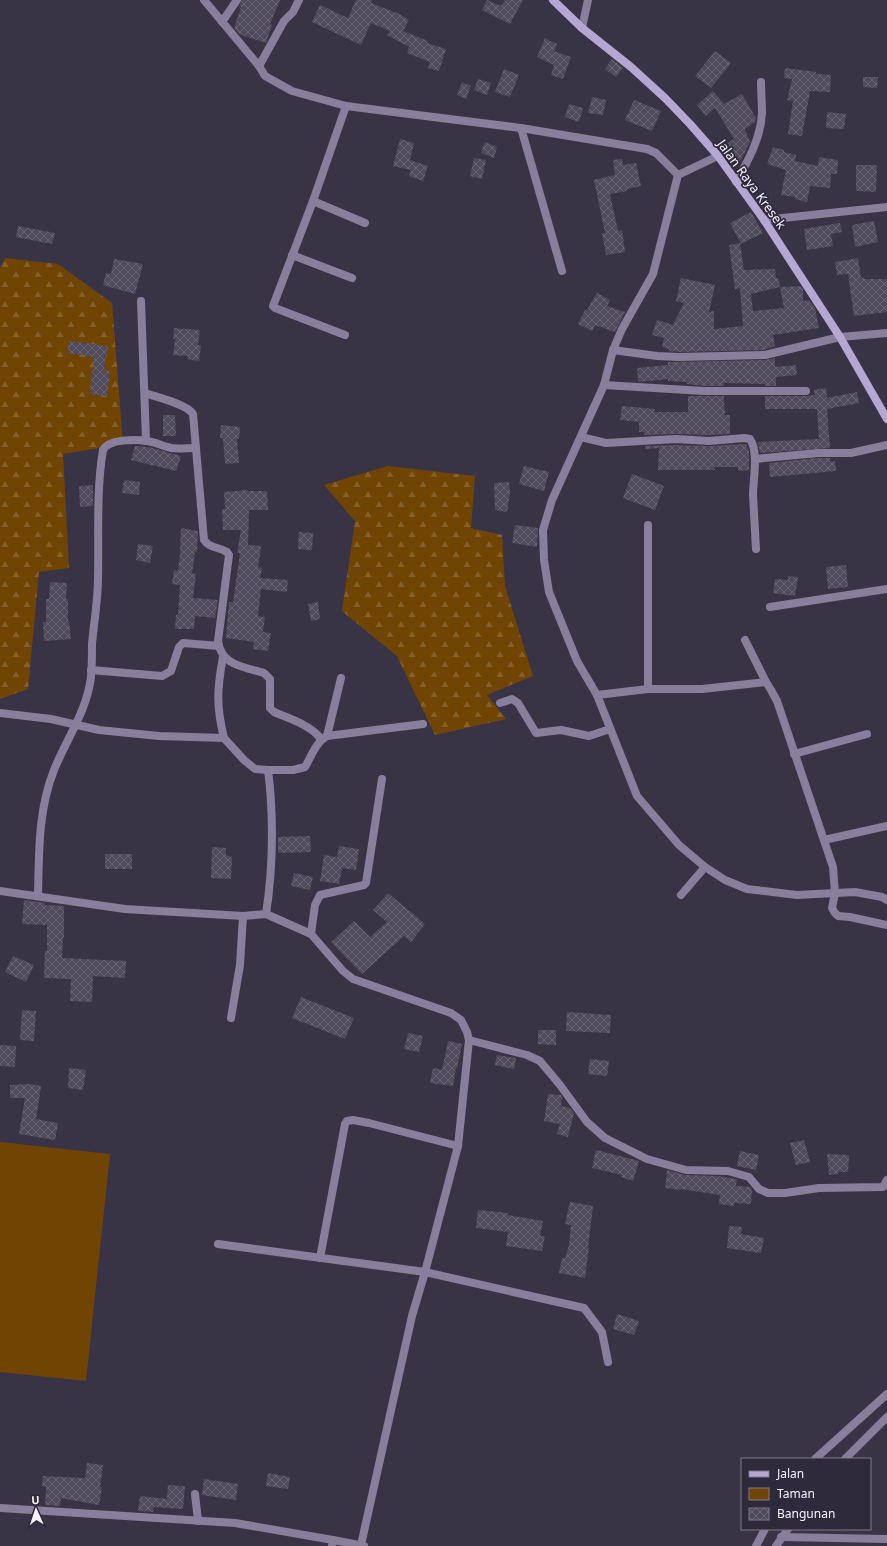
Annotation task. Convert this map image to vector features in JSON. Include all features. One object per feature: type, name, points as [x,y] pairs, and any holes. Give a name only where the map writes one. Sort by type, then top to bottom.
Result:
[{"type":"main road","name":"Jalan Raya Kresek","points":[[553,0],[582,28],[631,67],[665,98],[718,156],[764,220],[840,337],[887,418]]},
{"type":"street","points":[[204,0],[259,66],[265,76],[292,92],[346,106],[521,128],[647,149],[656,153],[678,175]]},
{"type":"street","points":[[222,22],[237,0]]},
{"type":"street","points":[[259,66],[284,21],[293,12],[299,0]]},
{"type":"street","points":[[582,28],[588,0]]},
{"type":"street","points":[[736,182],[752,153],[758,135],[762,114],[761,82]]},
{"type":"street","points":[[345,335],[273,306],[346,106]]},
{"type":"street","points":[[521,128],[562,271]]},
{"type":"street","points":[[718,156],[678,175],[652,274],[622,329],[613,350],[604,385],[552,500],[543,530],[544,560],[549,592],[577,661],[597,695],[637,796],[679,845],[703,869],[724,880],[747,889],[797,894],[834,900],[855,892],[882,897],[887,900]]},
{"type":"street","points":[[312,201],[365,223]]},
{"type":"street","points":[[764,220],[887,207]]},
{"type":"street","points":[[292,255],[352,278]]},
{"type":"street","points":[[141,301],[146,441]]},
{"type":"street","points":[[613,350],[657,356],[679,357],[765,355],[840,337],[887,332]]},
{"type":"street","points":[[604,385],[704,392],[806,391]]},
{"type":"street","points":[[144,393],[191,410],[193,414],[204,540],[210,546],[227,552],[229,555],[219,646],[223,657],[218,686],[218,705],[224,738],[244,760],[255,769],[293,770],[305,767],[324,738],[341,678]]},
{"type":"street","points":[[581,437],[606,443],[676,439],[709,441],[750,439],[752,442],[755,459],[754,494],[756,549]]},
{"type":"street","points":[[38,896],[40,838],[46,794],[54,770],[76,725],[87,695],[91,670],[98,580],[99,475],[103,450],[105,447],[115,442],[133,440],[146,441],[170,448],[196,448]]},
{"type":"street","points":[[755,459],[818,453],[851,453],[887,445]]},
{"type":"street","points":[[648,525],[648,689]]},
{"type":"street","points":[[770,607],[887,589]]},
{"type":"street","points":[[744,640],[777,701],[824,840],[833,867],[835,913],[838,916],[887,925]]},
{"type":"street","points":[[91,670],[162,676],[172,671],[179,647],[183,643],[219,646]]},
{"type":"street","points":[[223,657],[233,664],[264,673],[268,676],[270,679],[270,708],[274,712],[311,729],[324,738],[423,724]]},
{"type":"street","points":[[597,695],[648,689],[702,688],[766,682]]},
{"type":"street","points":[[500,703],[512,700],[518,703],[536,733],[561,730],[589,736],[610,729]]},
{"type":"street","points":[[0,712],[51,719],[99,730],[159,736],[224,738]]},
{"type":"street","points":[[794,754],[867,734]]},
{"type":"street","points":[[266,914],[271,884],[270,790],[268,770]]},
{"type":"street","points":[[311,934],[315,905],[320,895],[364,885],[366,883],[382,779]]},
{"type":"street","points":[[824,840],[887,826]]},
{"type":"street","points":[[681,895],[703,869]]},
{"type":"street","points":[[0,890],[125,909],[243,916],[266,914],[311,934],[343,971],[354,979],[451,1012],[461,1020],[469,1040],[458,1146],[412,1316],[363,1546],[333,1543],[235,1524],[0,1508]]},
{"type":"street","points":[[231,1018],[240,965],[243,916]]},
{"type":"street","points":[[469,1040],[527,1055],[540,1061],[587,1122],[605,1138],[647,1158],[686,1170],[728,1171],[749,1177],[759,1189],[768,1193],[785,1193],[819,1188],[883,1186],[886,1184],[887,1180]]},
{"type":"street","points":[[320,1258],[345,1124],[347,1121],[353,1120],[369,1123],[458,1146]]},
{"type":"street","points":[[218,1244],[425,1272],[584,1308],[602,1332],[608,1362]]},
{"type":"street","points":[[817,1458],[887,1394]]},
{"type":"street","points":[[846,1458],[887,1417]]},
{"type":"street","points":[[195,1494],[198,1521]]},
{"type":"street","points":[[756,1546],[764,1530]]},
{"type":"street","points":[[776,1546],[787,1530]]},
{"type":"street","points":[[781,1537],[887,1538]]},
{"type":"green space","points":[[5,258],[58,264],[112,303],[123,444],[63,454],[69,568],[39,572],[28,689],[0,699],[0,268]]},
{"type":"green space","points":[[388,466],[475,476],[471,528],[502,535],[505,586],[533,676],[487,695],[506,719],[435,735],[397,656],[342,611],[355,521],[324,485]]},
{"type":"green space","points":[[0,1142],[110,1154],[86,1381],[0,1372]]},
{"type":"building","points":[[242,0],[280,0],[270,24],[272,25],[266,43],[239,34],[234,28]]},
{"type":"building","points":[[356,0],[372,0],[371,3],[399,14],[409,20],[403,31],[428,41],[427,43],[446,49],[439,71],[428,68],[430,62],[407,53],[409,47],[387,35],[390,31],[371,23],[361,45],[312,22],[320,5],[348,18]]},
{"type":"building","points":[[487,0],[501,6],[505,0],[523,0],[510,24],[482,10]]},
{"type":"building","points":[[545,38],[557,44],[554,51],[571,57],[563,79],[551,75],[554,65],[537,57]]},
{"type":"building","points":[[715,51],[731,63],[711,88],[695,76]]},
{"type":"building","points":[[612,59],[623,68],[616,77],[605,69]]},
{"type":"building","points":[[785,68],[816,72],[816,74],[831,75],[830,92],[810,91],[802,136],[788,134],[793,101],[787,100],[792,79],[784,78]]},
{"type":"building","points":[[504,69],[519,75],[510,97],[495,92]]},
{"type":"building","points":[[863,77],[878,77],[877,88],[863,87]]},
{"type":"building","points":[[478,79],[491,83],[487,95],[474,90]]},
{"type":"building","points":[[462,82],[471,86],[466,99],[457,95]]},
{"type":"building","points":[[713,91],[724,104],[742,94],[756,118],[755,122],[745,129],[750,142],[738,166],[728,143],[734,139],[715,108],[706,116],[697,105]]},
{"type":"building","points":[[592,97],[606,100],[603,115],[588,113]]},
{"type":"building","points":[[634,100],[661,111],[652,131],[625,120]]},
{"type":"building","points":[[569,104],[583,108],[579,122],[565,117]]},
{"type":"building","points":[[827,112],[846,114],[844,129],[826,128]]},
{"type":"building","points":[[400,139],[414,143],[410,160],[428,166],[423,181],[409,176],[411,170],[393,166]]},
{"type":"building","points":[[485,142],[497,147],[494,158],[481,153]]},
{"type":"building","points":[[773,147],[796,155],[795,161],[818,166],[819,157],[838,160],[837,174],[831,174],[830,188],[810,186],[807,202],[795,199],[795,197],[781,195],[786,170],[767,164]]},
{"type":"building","points":[[474,158],[486,160],[482,179],[470,176]]},
{"type":"building","points":[[622,159],[623,165],[636,163],[641,186],[627,189],[627,191],[610,194],[618,231],[622,230],[625,252],[606,255],[602,233],[605,233],[594,180],[615,175],[613,160]]},
{"type":"building","points":[[856,165],[877,165],[876,192],[856,191]]},
{"type":"building","points":[[751,212],[763,233],[741,244],[730,223]]},
{"type":"building","points":[[874,221],[878,242],[855,247],[852,225]]},
{"type":"building","points":[[840,223],[842,232],[831,234],[833,246],[807,250],[804,229]]},
{"type":"building","points":[[18,226],[55,233],[52,244],[16,237]]},
{"type":"building","points":[[740,243],[744,270],[775,269],[776,278],[778,278],[780,287],[800,286],[803,289],[803,301],[809,300],[815,308],[819,328],[773,335],[775,346],[764,350],[679,352],[669,351],[669,349],[662,347],[664,338],[652,335],[657,320],[673,325],[684,303],[676,301],[681,278],[715,285],[709,312],[714,311],[714,329],[743,326],[740,288],[735,289],[729,245]],"holes":[[[780,287],[784,308],[753,311],[751,294]]]},
{"type":"building","points":[[858,258],[861,278],[887,279],[887,312],[854,316],[848,274],[837,275],[835,262]]},
{"type":"building","points":[[114,259],[143,264],[135,294],[103,285],[106,273],[111,274]]},
{"type":"building","points":[[597,293],[610,300],[607,306],[625,312],[615,332],[595,325],[592,331],[578,324],[585,310],[587,310]]},
{"type":"building","points":[[174,328],[200,330],[198,345],[201,345],[199,361],[187,359],[188,356],[173,355],[175,339],[173,339]]},
{"type":"building","points":[[69,341],[108,346],[104,370],[110,371],[107,396],[90,394],[94,357],[68,353]]},
{"type":"building","points":[[775,358],[775,367],[796,365],[797,375],[776,377],[776,386],[765,386],[765,384],[724,383],[724,386],[704,386],[687,384],[687,382],[668,381],[668,379],[638,382],[637,368],[668,365],[668,362],[765,360]]},
{"type":"building","points":[[826,388],[827,398],[857,392],[859,403],[827,409],[830,448],[760,453],[758,442],[819,439],[817,409],[765,409],[765,396],[815,395],[814,390]]},
{"type":"building","points":[[688,396],[724,396],[725,415],[730,415],[730,434],[644,435],[644,432],[639,432],[639,422],[620,420],[622,406],[655,409],[654,412],[688,412]]},
{"type":"building","points":[[163,415],[175,415],[176,436],[163,436]]},
{"type":"building","points":[[221,425],[240,427],[239,439],[237,439],[239,463],[225,464],[223,438],[220,438]]},
{"type":"building","points":[[746,444],[749,452],[749,470],[738,471],[738,467],[714,467],[715,470],[658,470],[659,448],[645,449],[645,446],[709,446]]},
{"type":"building","points":[[135,446],[149,447],[181,456],[176,471],[131,460]]},
{"type":"building","points":[[830,458],[830,462],[835,461],[836,471],[770,477],[769,463]]},
{"type":"building","points":[[524,466],[549,472],[544,491],[519,484]]},
{"type":"building","points":[[632,474],[664,486],[655,510],[623,498]]},
{"type":"building","points":[[124,480],[140,482],[139,495],[122,493]]},
{"type":"building","points":[[509,482],[510,493],[507,512],[495,510],[494,483]]},
{"type":"building","points":[[93,485],[93,506],[80,507],[79,486]]},
{"type":"building","points":[[248,490],[267,491],[268,510],[249,510],[248,545],[261,546],[258,567],[262,568],[260,578],[288,580],[287,592],[261,589],[258,616],[265,617],[263,632],[271,633],[268,651],[253,649],[254,642],[226,638],[229,602],[233,602],[240,553],[237,553],[241,530],[223,530],[222,509],[225,509],[224,492]]},
{"type":"building","points":[[515,525],[538,528],[537,547],[512,543]]},
{"type":"building","points":[[181,528],[198,531],[197,552],[195,552],[192,573],[196,574],[193,598],[218,600],[215,618],[195,616],[194,629],[175,629],[176,615],[178,615],[180,585],[172,584],[174,570],[178,571]]},
{"type":"building","points":[[299,532],[313,533],[312,550],[298,549]]},
{"type":"building","points":[[138,544],[153,546],[150,563],[136,560]]},
{"type":"building","points":[[846,565],[848,587],[828,589],[826,567]]},
{"type":"building","points":[[788,576],[798,577],[795,596],[773,593],[775,579],[788,580]]},
{"type":"building","points":[[50,582],[67,583],[66,599],[68,599],[68,621],[71,639],[44,641],[43,622],[46,622],[46,599],[49,599]]},
{"type":"building","points":[[318,602],[320,619],[311,621],[308,604]]},
{"type":"building","points":[[310,836],[311,852],[278,853],[278,837]]},
{"type":"building","points":[[339,846],[359,849],[356,870],[342,868],[339,884],[320,881],[324,855],[337,857]]},
{"type":"building","points":[[212,847],[226,848],[226,855],[232,857],[231,879],[211,878]]},
{"type":"building","points":[[105,854],[132,854],[132,869],[105,869]]},
{"type":"building","points":[[294,873],[313,877],[310,890],[291,886]]},
{"type":"building","points":[[388,893],[425,924],[411,942],[404,936],[362,974],[331,942],[354,921],[370,937],[387,922],[373,910]]},
{"type":"building","points":[[24,900],[45,903],[45,905],[64,906],[64,938],[62,958],[126,961],[125,978],[93,976],[92,1002],[70,1001],[71,979],[44,978],[45,951],[47,951],[47,925],[22,924]]},
{"type":"building","points":[[13,956],[34,965],[26,982],[5,972]]},
{"type":"building","points":[[301,997],[354,1018],[345,1039],[292,1018]]},
{"type":"building","points":[[22,1010],[36,1011],[34,1041],[20,1040]]},
{"type":"building","points":[[567,1012],[611,1015],[610,1033],[566,1031]]},
{"type":"building","points":[[538,1030],[556,1030],[556,1045],[538,1044]]},
{"type":"building","points":[[408,1033],[423,1036],[419,1052],[404,1049]]},
{"type":"building","points":[[448,1041],[462,1044],[453,1086],[430,1083],[433,1068],[442,1070]]},
{"type":"building","points":[[0,1045],[16,1046],[15,1067],[0,1066]]},
{"type":"building","points":[[497,1055],[516,1058],[514,1069],[495,1065]]},
{"type":"building","points":[[590,1059],[609,1061],[607,1076],[588,1074]]},
{"type":"building","points":[[69,1068],[86,1070],[83,1090],[68,1088]]},
{"type":"building","points":[[30,1084],[41,1086],[36,1119],[58,1123],[55,1140],[19,1134],[25,1098],[10,1098],[10,1085]]},
{"type":"building","points":[[548,1094],[561,1095],[561,1106],[570,1108],[574,1113],[568,1137],[557,1134],[560,1124],[544,1121]]},
{"type":"building","points":[[804,1140],[810,1162],[796,1165],[790,1143]]},
{"type":"building","points":[[596,1150],[639,1161],[633,1181],[621,1177],[622,1175],[592,1168]]},
{"type":"building","points":[[740,1151],[759,1155],[756,1170],[737,1166]]},
{"type":"building","points":[[827,1154],[849,1155],[848,1172],[838,1172],[838,1174],[829,1175]]},
{"type":"building","points":[[667,1170],[686,1175],[717,1176],[737,1179],[736,1186],[750,1187],[752,1189],[751,1204],[734,1203],[734,1206],[719,1204],[720,1195],[665,1188]]},
{"type":"building","points":[[570,1202],[593,1206],[585,1278],[559,1273],[562,1258],[565,1258],[569,1245],[571,1225],[565,1224]]},
{"type":"building","points":[[478,1210],[508,1213],[508,1215],[543,1221],[540,1236],[545,1236],[542,1251],[506,1246],[508,1232],[476,1228]]},
{"type":"building","points":[[729,1226],[742,1227],[741,1234],[764,1238],[761,1253],[727,1248]]},
{"type":"building","points":[[617,1314],[639,1321],[634,1335],[613,1329]]},
{"type":"building","points":[[87,1463],[103,1465],[99,1505],[61,1498],[60,1506],[45,1505],[46,1487],[42,1486],[43,1476],[85,1478]]},
{"type":"building","points":[[268,1473],[290,1477],[288,1489],[266,1486]]},
{"type":"building","points":[[204,1479],[238,1484],[236,1500],[202,1495]]},
{"type":"building","points":[[168,1485],[185,1486],[183,1509],[154,1507],[153,1512],[138,1511],[140,1496],[167,1499]]}]
